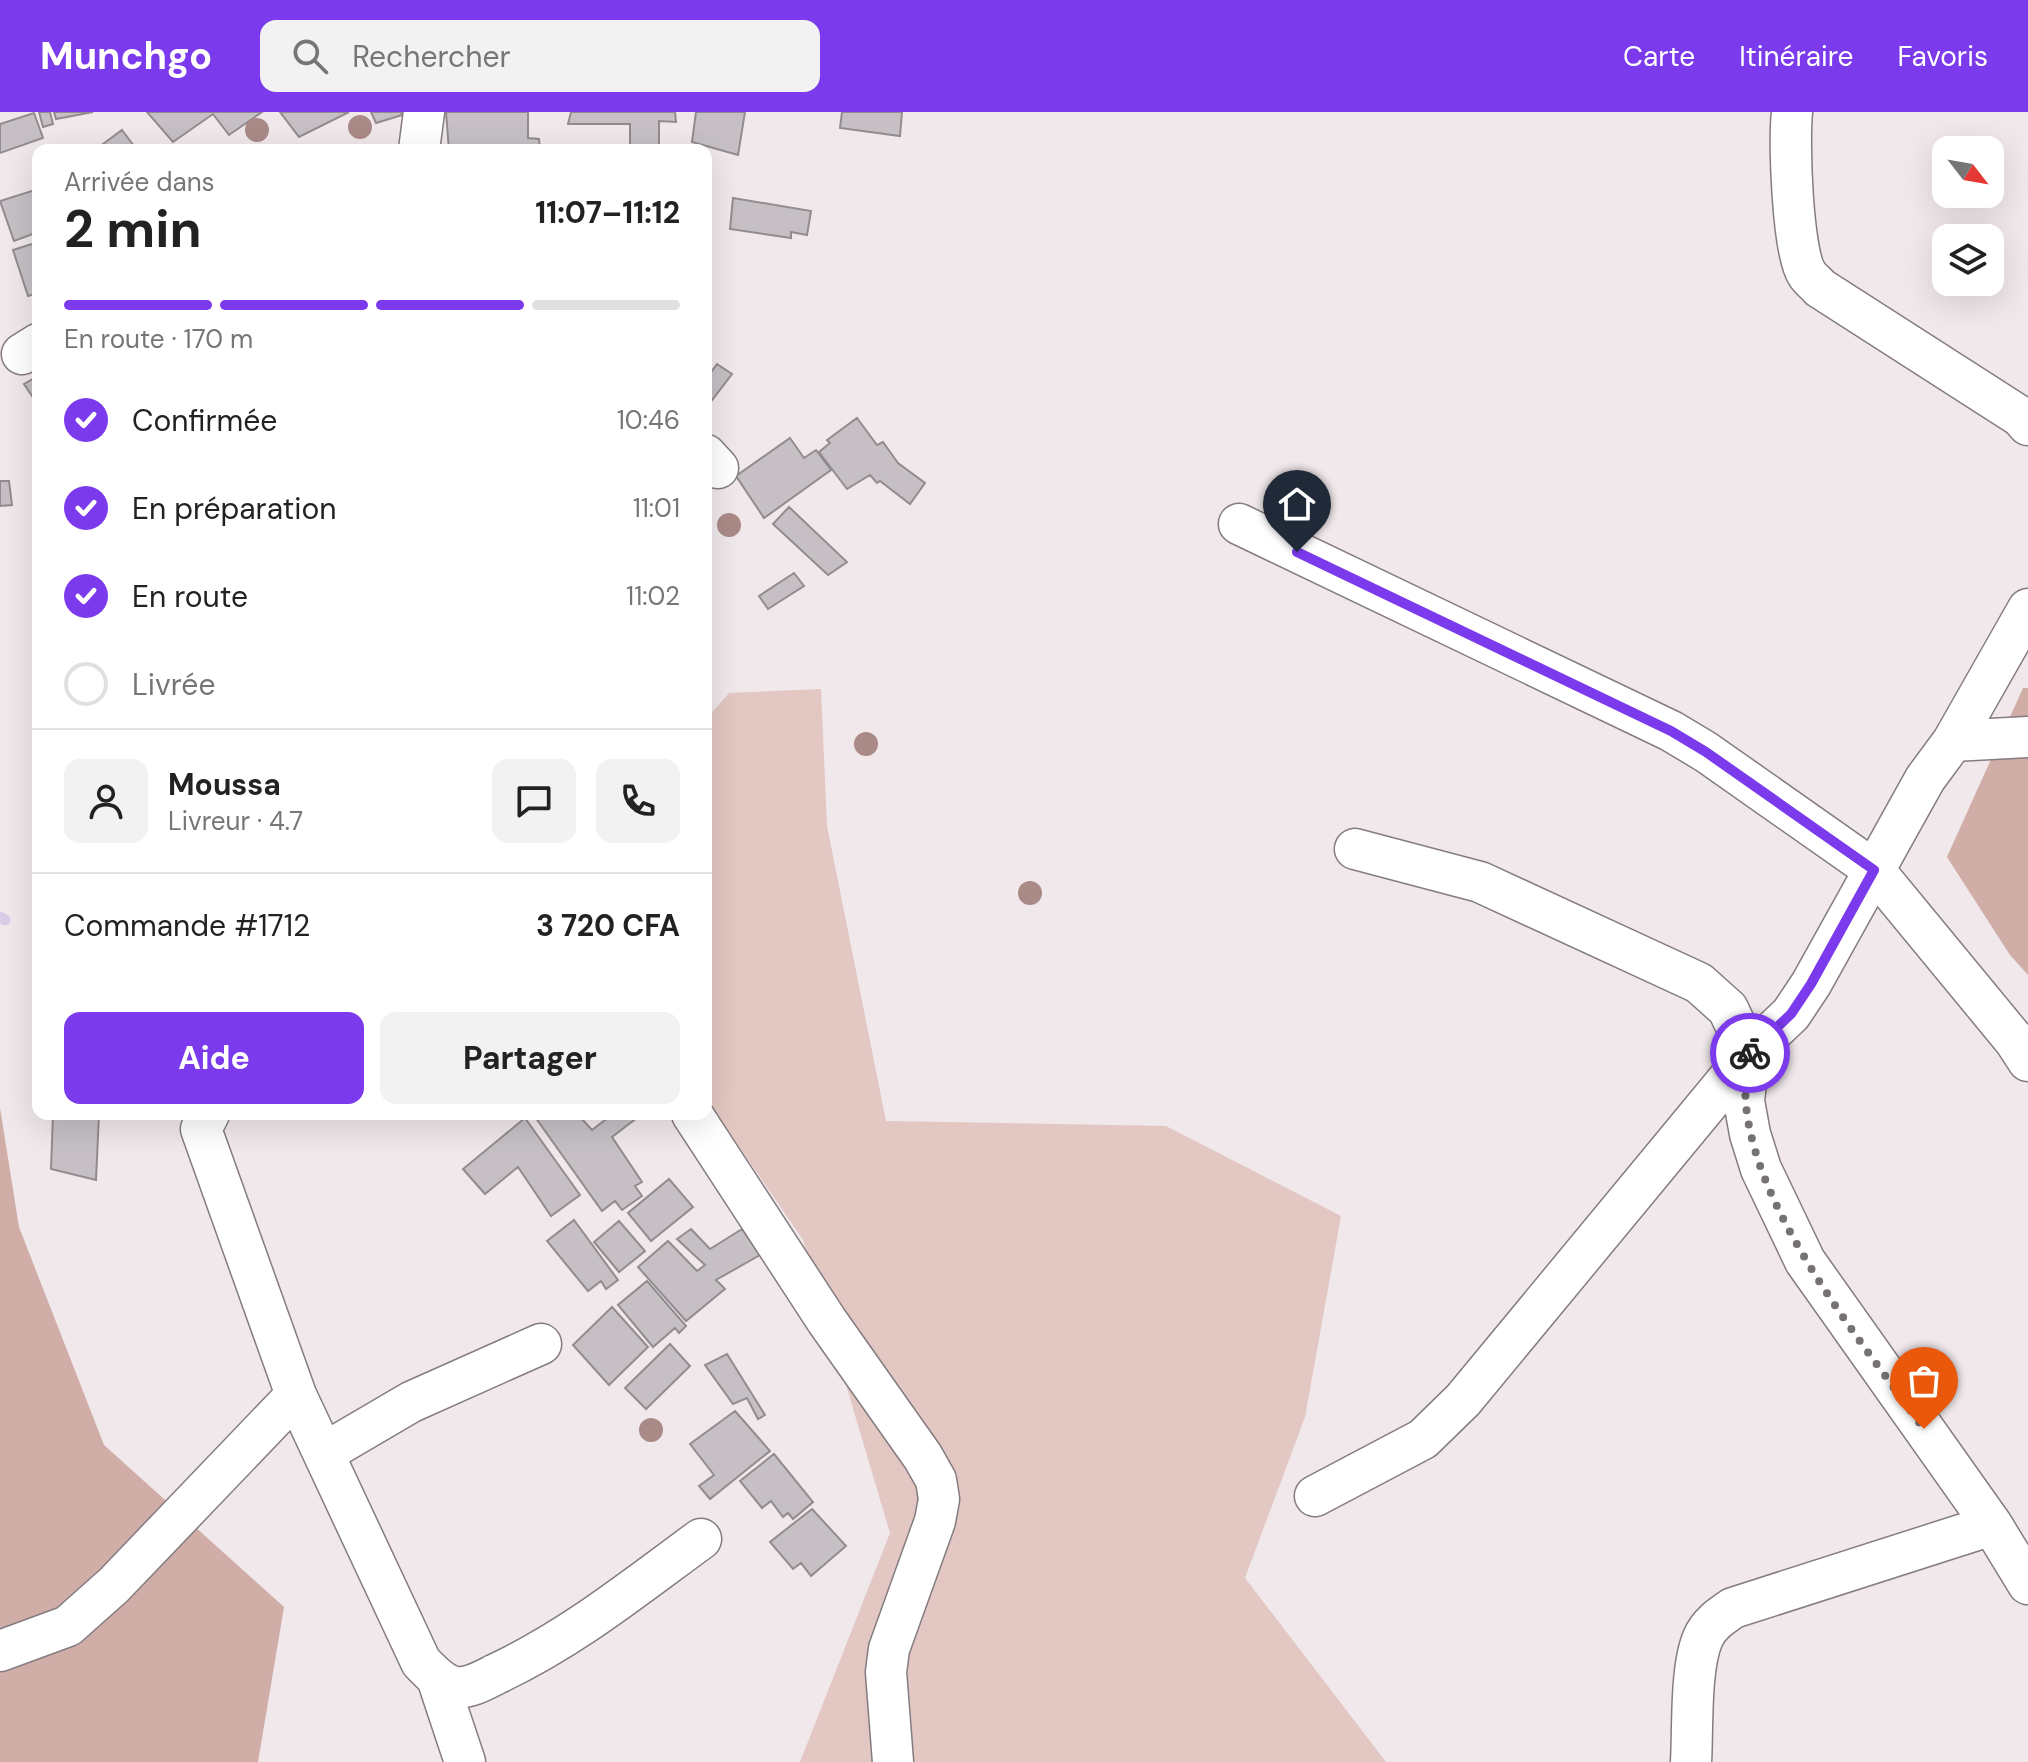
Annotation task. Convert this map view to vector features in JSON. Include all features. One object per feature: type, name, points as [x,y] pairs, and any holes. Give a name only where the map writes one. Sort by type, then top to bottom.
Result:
[{"type":"street","points":[[1792,112],[1789,141],[1800,254],[1806,273],[1820,288],[2021,417],[2028,425]]},
{"type":"street","points":[[1239,524],[1671,731],[1706,752],[1874,870],[2015,1041],[2028,1061]]},
{"type":"street","points":[[1315,1496],[1423,1439],[1463,1400],[1749,1054],[1791,1014],[1925,779],[1953,741],[2028,609]]},
{"type":"street","points":[[1953,741],[2028,737]]},
{"type":"street","points":[[1355,849],[1480,882],[1699,983],[1728,1009],[1749,1054],[1744,1101],[1750,1134],[1761,1169],[1805,1261],[1992,1525],[2028,1584]]},
{"type":"street","points":[[206,1120],[201,1129],[296,1395],[421,1662],[437,1678],[455,1687],[475,1684],[538,1654],[701,1539]]},
{"type":"street","points":[[696,1120],[827,1321],[936,1480],[939,1499],[935,1521],[889,1649],[886,1672],[893,1762]]},
{"type":"street","points":[[324,1453],[411,1402],[541,1344]]},
{"type":"street","points":[[0,1651],[68,1626],[114,1585],[296,1395]]},
{"type":"street","points":[[1691,1762],[1697,1656],[1703,1636],[1714,1621],[1733,1608],[1992,1525]]},
{"type":"street","points":[[437,1678],[465,1762]]},
{"type":"shaded area","points":[[2023,688],[2028,688],[2028,975],[2010,955],[1947,857]]},
{"type":"shaded area","points":[[821,689],[827,826],[886,1121],[1166,1126],[1341,1216],[1305,1417],[1245,1578],[1386,1762],[800,1762],[890,1533],[803,1240],[712,1107],[712,712],[729,693]]},
{"type":"shaded area","points":[[0,1108],[19,1227],[104,1445],[284,1607],[258,1762],[0,1762]]},
{"type":"building","points":[[39,112],[50,112],[53,124],[43,127]]},
{"type":"building","points":[[54,112],[93,112],[56,119]]},
{"type":"building","points":[[147,112],[262,112],[229,135],[213,114],[173,142]]},
{"type":"building","points":[[280,112],[349,112],[299,137]]},
{"type":"building","points":[[371,112],[401,112],[402,115],[376,123]]},
{"type":"building","points":[[446,112],[528,112],[528,138],[539,139],[539,144],[449,144]]},
{"type":"building","points":[[571,112],[675,112],[676,122],[659,121],[659,144],[630,144],[630,124],[568,124]]},
{"type":"building","points":[[696,112],[745,112],[738,155],[712,148],[712,144],[692,142]]},
{"type":"building","points":[[842,112],[902,112],[900,136],[840,128]]},
{"type":"building","points":[[34,113],[43,138],[0,153],[0,124]]},
{"type":"building","points":[[122,130],[132,144],[103,144]]},
{"type":"building","points":[[32,191],[32,234],[14,241],[0,201]]},
{"type":"building","points":[[733,198],[811,211],[807,235],[791,232],[791,238],[730,229]]},
{"type":"building","points":[[32,244],[32,295],[28,296],[13,250]]},
{"type":"building","points":[[717,364],[732,374],[712,400],[712,371]]},
{"type":"building","points":[[32,379],[32,396],[24,384]]},
{"type":"building","points":[[857,418],[877,445],[883,442],[898,463],[925,483],[910,504],[870,475],[847,489],[819,452],[830,443],[827,440]]},
{"type":"building","points":[[790,438],[804,458],[816,450],[831,470],[764,518],[736,476]]},
{"type":"building","points":[[0,481],[9,481],[12,505],[0,506]]},
{"type":"building","points":[[789,507],[847,562],[828,575],[773,524]]},
{"type":"building","points":[[794,573],[804,586],[768,609],[759,596]]},
{"type":"building","points":[[53,1120],[99,1120],[96,1180],[51,1169]]},
{"type":"building","points":[[526,1120],[580,1195],[551,1216],[518,1167],[485,1194],[463,1169]]},
{"type":"building","points":[[537,1120],[583,1120],[592,1130],[605,1120],[634,1120],[612,1137],[642,1182],[635,1186],[642,1196],[622,1210],[615,1201],[602,1211]]},
{"type":"building","points":[[669,1179],[693,1207],[651,1241],[628,1213]]},
{"type":"building","points":[[574,1220],[618,1280],[606,1289],[601,1281],[588,1291],[547,1241]]},
{"type":"building","points":[[619,1221],[645,1251],[619,1272],[594,1242]]},
{"type":"building","points":[[691,1229],[710,1249],[742,1229],[760,1255],[716,1280],[725,1289],[686,1321],[638,1267],[668,1241],[697,1271],[705,1265],[677,1239]]},
{"type":"building","points":[[647,1281],[686,1326],[679,1333],[675,1328],[653,1347],[618,1305]]},
{"type":"building","points":[[612,1307],[648,1347],[609,1385],[573,1345]]},
{"type":"building","points":[[670,1344],[690,1366],[646,1409],[625,1388]]},
{"type":"building","points":[[727,1354],[765,1415],[758,1419],[747,1398],[733,1404],[705,1365]]},
{"type":"building","points":[[735,1411],[770,1451],[710,1499],[699,1486],[714,1475],[690,1444]]},
{"type":"building","points":[[774,1454],[813,1502],[793,1519],[788,1513],[783,1517],[771,1501],[762,1508],[740,1481]]},
{"type":"building","points":[[812,1509],[846,1546],[811,1576],[801,1563],[793,1569],[770,1542]]},
{"type":"waterway","points":[[0,917],[5,920]]},
{"type":"way so far","points":[[1750,1053],[1744,1101],[1761,1169],[1805,1261],[1924,1429]]},
{"type":"route","points":[[1297,552],[1671,731],[1706,752],[1874,870],[1791,1014],[1750,1053]]}]
